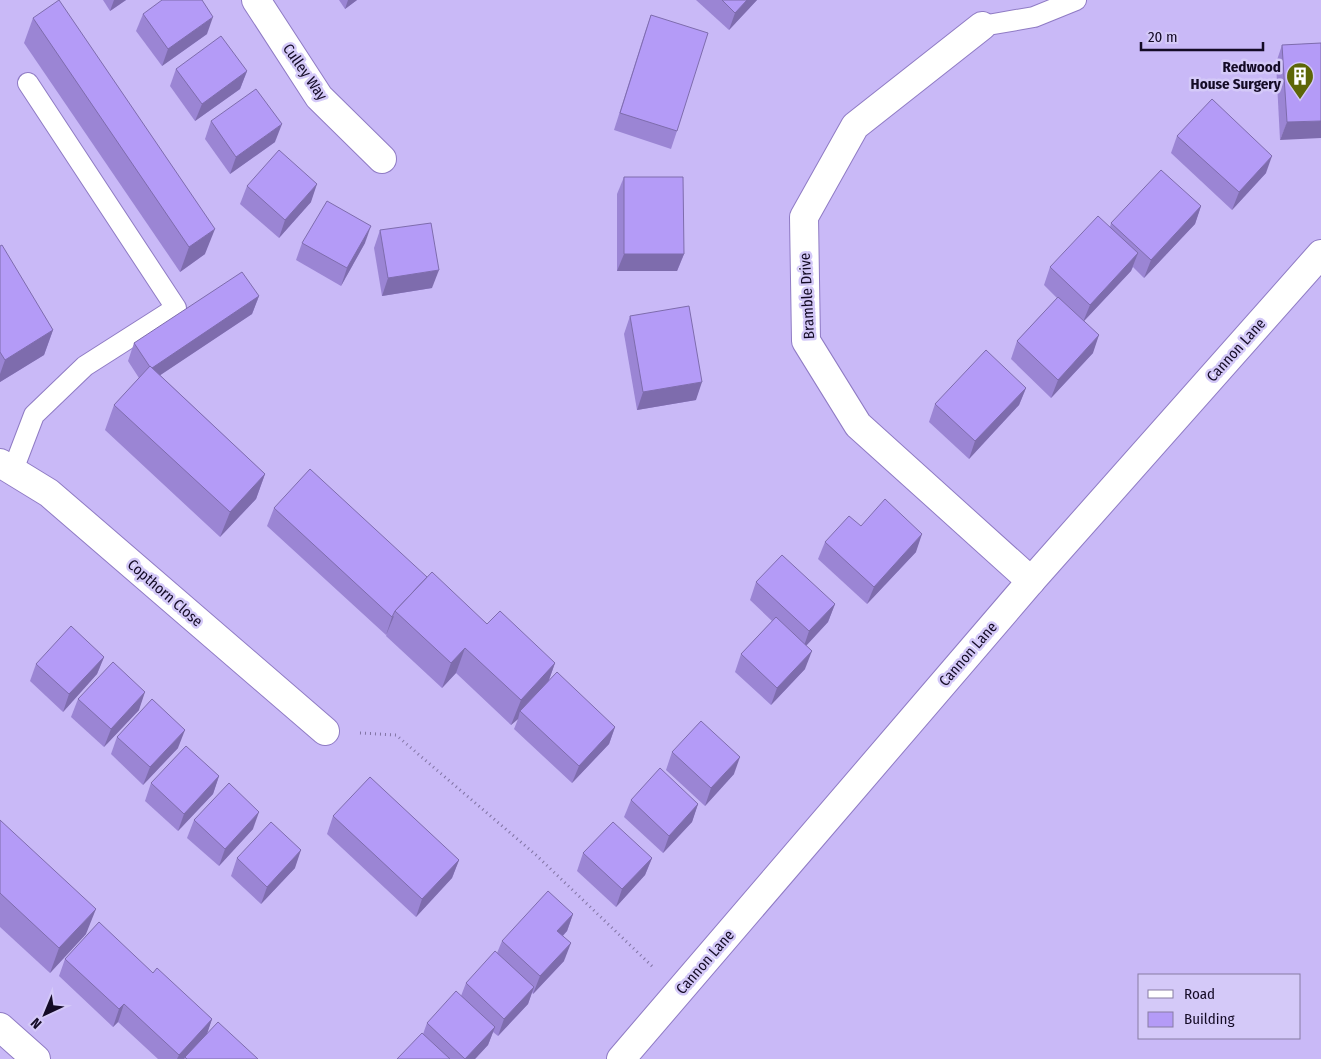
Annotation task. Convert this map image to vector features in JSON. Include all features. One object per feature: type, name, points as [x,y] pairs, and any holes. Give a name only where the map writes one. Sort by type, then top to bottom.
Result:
[{"type":"street","name":"Culley Way","points":[[256,0],[319,97],[382,159]]},
{"type":"street","name":"Bramble Drive","points":[[982,26],[855,126],[804,217],[806,341],[858,425],[1031,581]]},
{"type":"street","name":"Cannon Lane","points":[[621,1059],[1031,581],[1321,254]]},
{"type":"street","name":"Copthorn Close","points":[[6,466],[50,492],[325,731]]},
{"type":"street","points":[[0,1026],[36,1059]]},
{"type":"lane","points":[[982,26],[1034,17],[1076,0]]},
{"type":"lane","points":[[6,466],[34,415],[85,366],[176,308],[28,83]]},
{"type":"path","points":[[325,731],[396,735],[536,854],[678,992]]},
{"type":"building","points":[[59,0],[215,229],[189,247],[33,18]]},
{"type":"building","points":[[162,0],[202,0],[213,17],[168,49],[143,14]]},
{"type":"building","points":[[722,0],[747,0],[735,13]]},
{"type":"building","points":[[651,15],[708,33],[677,131],[620,113]]},
{"type":"building","points":[[221,36],[247,71],[202,104],[176,69]]},
{"type":"building","name":"Redwood House Surgery","points":[[1321,43],[1321,121],[1287,122],[1282,45]]},
{"type":"building","points":[[256,89],[282,124],[236,157],[211,121]]},
{"type":"building","points":[[1212,99],[1272,156],[1239,192],[1177,136]]},
{"type":"building","points":[[279,150],[317,184],[285,220],[247,186]]},
{"type":"building","points":[[1161,170],[1201,206],[1151,260],[1111,223]]},
{"type":"building","points":[[624,177],[683,177],[684,254],[624,254]]},
{"type":"building","points":[[327,201],[371,226],[347,268],[302,243]]},
{"type":"building","points":[[1098,216],[1138,253],[1090,305],[1050,267]]},
{"type":"building","points":[[431,223],[439,270],[388,278],[380,230]]},
{"type":"building","points":[[2,245],[53,330],[5,360],[0,352],[0,246]]},
{"type":"building","points":[[242,272],[259,296],[152,368],[150,367],[134,343]]},
{"type":"building","points":[[1058,297],[1099,335],[1058,380],[1017,341]]},
{"type":"building","points":[[689,306],[702,382],[643,392],[630,316]]},
{"type":"building","points":[[986,350],[1026,388],[975,441],[935,404]]},
{"type":"building","points":[[150,366],[265,474],[230,512],[114,405]]},
{"type":"building","points":[[310,469],[427,577],[395,611],[392,617],[274,508]]},
{"type":"building","points":[[885,499],[922,534],[874,587],[825,542],[849,516],[861,526]]},
{"type":"building","points":[[782,555],[835,604],[809,631],[756,582]]},
{"type":"building","points":[[432,572],[487,624],[500,611],[555,663],[521,700],[465,648],[451,663],[395,611]]},
{"type":"building","points":[[776,617],[812,651],[777,688],[741,654]]},
{"type":"building","points":[[71,626],[104,657],[69,694],[36,664]]},
{"type":"building","points":[[113,662],[145,692],[111,729],[78,699]]},
{"type":"building","points":[[557,672],[615,727],[579,766],[520,711]]},
{"type":"building","points":[[152,699],[185,730],[150,767],[117,737]]},
{"type":"building","points":[[701,721],[740,757],[711,788],[672,752]]},
{"type":"building","points":[[186,746],[219,776],[184,814],[151,783]]},
{"type":"building","points":[[660,768],[698,804],[669,836],[631,800]]},
{"type":"building","points":[[370,777],[459,860],[422,899],[333,816]]},
{"type":"building","points":[[229,783],[259,812],[225,849],[194,820]]},
{"type":"building","points":[[0,820],[96,909],[59,948],[0,893]]},
{"type":"building","points":[[271,822],[301,850],[267,887],[237,858]]},
{"type":"building","points":[[613,822],[652,858],[622,889],[583,853]]},
{"type":"building","points":[[548,891],[573,914],[557,931],[571,943],[540,976],[502,941]]},
{"type":"building","points":[[99,922],[153,973],[157,968],[212,1019],[179,1055],[124,1004],[119,1009],[65,959]]},
{"type":"building","points":[[495,951],[534,987],[504,1019],[466,983]]},
{"type":"building","points":[[456,991],[495,1027],[465,1059],[427,1023]]},
{"type":"building","points":[[218,1022],[258,1059],[187,1059],[185,1057]]},
{"type":"building","points":[[422,1033],[450,1059],[397,1059]]},
{"type":"place","name":"Redwood House Surgery","points":[[1300,100]]}]
